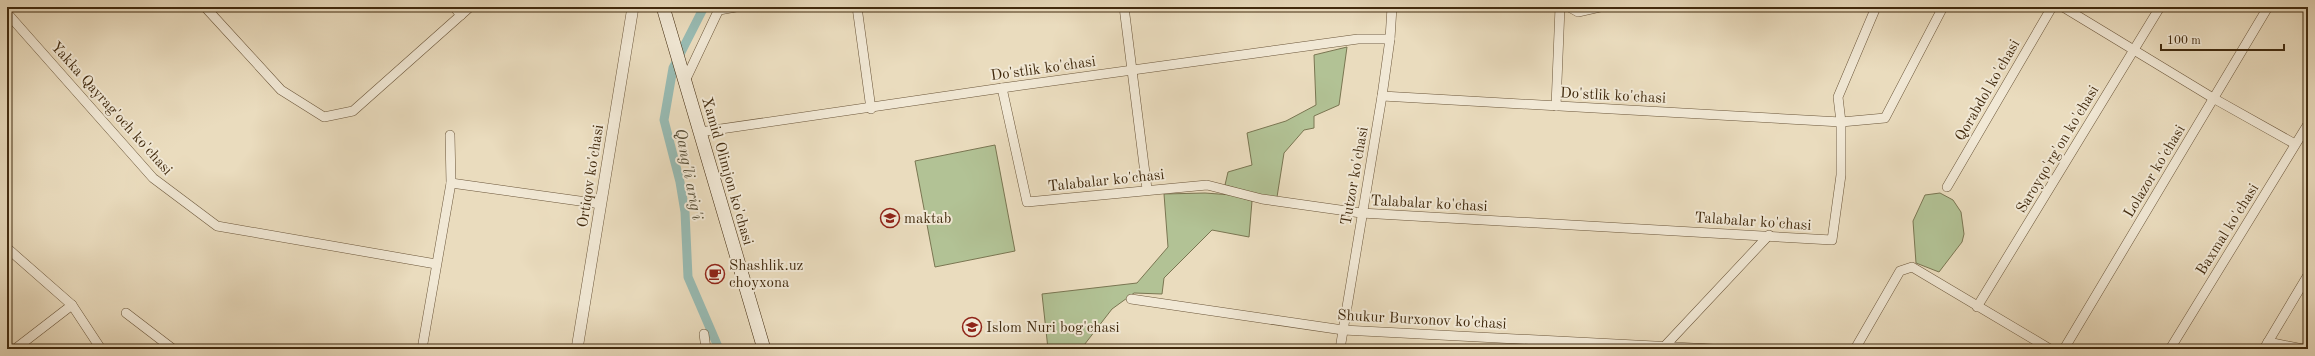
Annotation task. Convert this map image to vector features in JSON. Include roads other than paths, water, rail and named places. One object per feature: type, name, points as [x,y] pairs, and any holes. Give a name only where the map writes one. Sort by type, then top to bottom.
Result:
[{"type":"main road","name":"Xamid Olimjon ko'chasi","points":[[663,7],[764,349]]},
{"type":"street","points":[[205,7],[281,90],[324,117],[353,111],[470,7]]},
{"type":"street","points":[[454,7],[461,15]]},
{"type":"street","name":"Ortiqov ko'chasi","points":[[578,349],[633,7]]},
{"type":"street","points":[[685,81],[719,8],[736,7]]},
{"type":"street","points":[[857,7],[871,109]]},
{"type":"street","points":[[1124,7],[1147,189]]},
{"type":"street","name":"Tutzor ko'chasi","points":[[1340,349],[1361,213],[1382,96],[1390,39],[1392,7]]},
{"type":"street","points":[[1556,106],[1560,7]]},
{"type":"street","points":[[1569,7],[1578,12],[1600,7]]},
{"type":"street","points":[[1841,122],[1838,97],[1876,7]]},
{"type":"street","name":"Do'stlik ko'chasi","points":[[1382,96],[1841,122],[1885,118],[1943,7]]},
{"type":"street","name":"Qorabdol ko'chasi","points":[[1947,187],[2052,7]]},
{"type":"street","points":[[2063,7],[2213,98],[2295,144]]},
{"type":"street","name":"Saroyqo'rg'on ko'chasi","points":[[1977,307],[2160,7]]},
{"type":"street","name":"Lolazor ko'chasi","points":[[2064,349],[2268,7]]},
{"type":"street","name":"Yakka Qayrag'och ko'chasi","points":[[7,13],[153,178],[217,226],[436,264]]},
{"type":"street","name":"Do'stlik ko'chasi","points":[[700,132],[871,109],[1002,88],[1358,39],[1390,39]]},
{"type":"street","name":"Talabalar ko'chasi","points":[[1002,88],[1027,202],[1147,189],[1206,185],[1262,199],[1361,213],[1769,235],[1832,240],[1841,174],[1841,122]]},
{"type":"street","name":"Baxmal ko'chasi","points":[[2170,349],[2308,124]]},
{"type":"street","points":[[422,349],[451,183],[450,135]]},
{"type":"street","points":[[451,183],[601,204]]},
{"type":"street","points":[[1664,348],[1769,235]]},
{"type":"street","points":[[7,248],[72,306],[101,349]]},
{"type":"street","points":[[1855,349],[1900,271],[1912,267],[2050,349]]},
{"type":"street","points":[[2303,349],[2266,346],[2308,276]]},
{"type":"street","name":"Shukur Burxonov ko'chasi","points":[[1131,299],[1343,330],[1664,348],[1713,349]]},
{"type":"street","points":[[15,349],[72,306]]},
{"type":"street","points":[[126,313],[173,349]]},
{"type":"street","points":[[704,334],[706,349]]},
{"type":"waterway","name":"Qang'li arig'i","points":[[704,7],[673,68],[664,120],[680,182],[685,212],[688,277],[719,349]]},
{"type":"place","name":"maktab","points":[[890,218]]},
{"type":"place","name":"Shashlik.uz choyxona","points":[[715,274]]},
{"type":"place","name":"Islom Nuri bog'chasi","points":[[972,327]]}]
